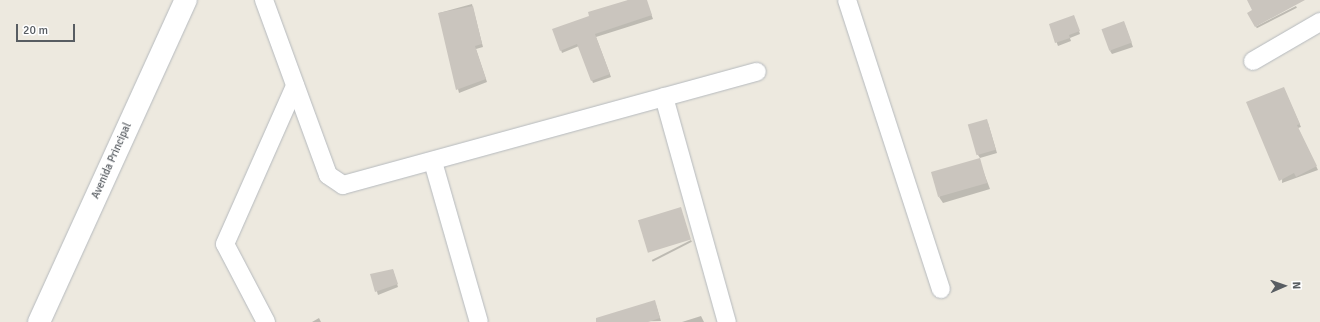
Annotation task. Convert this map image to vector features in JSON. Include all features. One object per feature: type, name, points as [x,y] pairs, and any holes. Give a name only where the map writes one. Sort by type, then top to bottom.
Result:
[{"type":"street","name":"Avenida Principal","points":[[39,322],[186,0]]},
{"type":"street","points":[[264,0],[328,175],[343,185],[433,162],[757,72]]},
{"type":"street","points":[[848,0],[942,290]]},
{"type":"street","points":[[1253,61],[1320,22]]},
{"type":"street","points":[[266,322],[225,244],[295,86]]},
{"type":"street","points":[[664,97],[727,322]]},
{"type":"street","points":[[433,162],[479,322]]},
{"type":"building","points":[[628,0],[647,0],[652,15],[595,34],[610,74],[591,81],[577,44],[560,51],[552,29],[589,16],[588,12]]},
{"type":"building","points":[[1247,0],[1305,0],[1255,27],[1247,13],[1252,10]]},
{"type":"building","points":[[473,6],[482,44],[475,46],[486,79],[456,90],[438,13]]},
{"type":"building","points":[[1074,15],[1080,31],[1069,35],[1070,38],[1055,43],[1049,24]]},
{"type":"building","points":[[1124,21],[1132,43],[1109,51],[1101,29]]},
{"type":"building","points":[[1284,87],[1300,124],[1297,125],[1317,166],[1296,177],[1294,173],[1279,181],[1246,102]]},
{"type":"building","points":[[987,119],[996,150],[977,155],[968,125]]},
{"type":"building","points":[[980,158],[987,183],[938,197],[931,172]]},
{"type":"building","points":[[681,207],[691,240],[648,253],[638,220]]},
{"type":"building","points":[[393,269],[398,284],[375,292],[370,274]]},
{"type":"building","points":[[655,300],[660,318],[648,322],[596,322],[596,318]]}]
